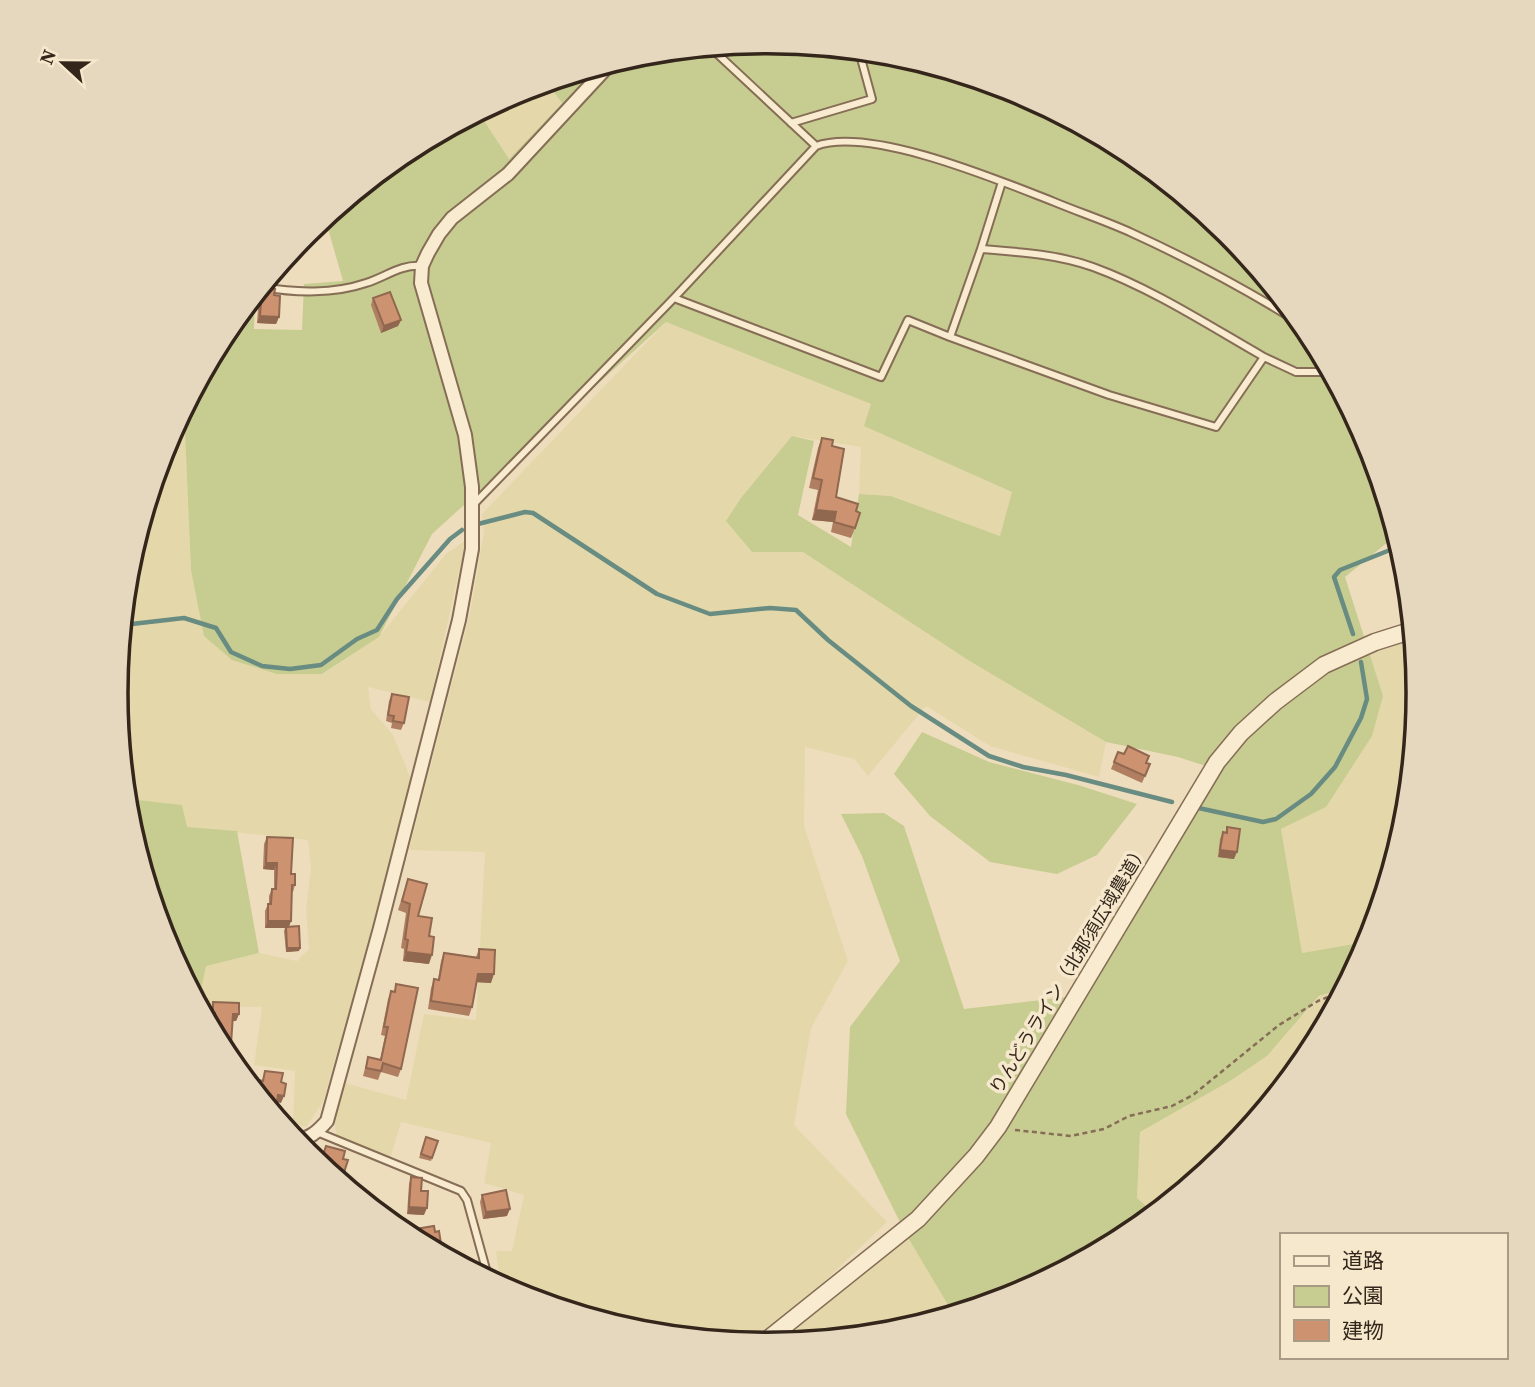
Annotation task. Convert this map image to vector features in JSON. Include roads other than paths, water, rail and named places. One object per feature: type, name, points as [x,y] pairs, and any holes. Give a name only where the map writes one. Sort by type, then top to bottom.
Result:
[{"type":"street","points":[[307,1137],[317,1132],[327,1121],[459,620],[472,549],[472,505],[463,427],[423,292],[422,267],[439,234],[452,218],[508,174],[598,77]]},
{"type":"street","name":"りんどうライン（北那須広域農道）","points":[[777,1333],[918,1219],[976,1156],[998,1127],[1217,762],[1241,733],[1275,702],[1324,665],[1403,632]]},
{"type":"lane","points":[[720,57],[816,146]]},
{"type":"lane","points":[[791,123],[872,99],[862,62]]},
{"type":"lane","points":[[472,505],[674,298],[816,146],[845,140],[906,150],[1002,182],[1131,233],[1281,313]]},
{"type":"lane","points":[[950,337],[1002,182]]},
{"type":"lane","points":[[981,249],[1022,252],[1092,267],[1146,290],[1264,357],[1296,372],[1320,372]]},
{"type":"lane","points":[[273,289],[323,290],[363,284],[410,265],[422,267]]},
{"type":"lane","points":[[674,298],[881,377],[908,320],[1108,395],[1216,427],[1264,357]]},
{"type":"lane","points":[[317,1132],[461,1191],[467,1200],[485,1267]]},
{"type":"waterway","points":[[478,524],[525,512],[533,513],[657,594],[710,614],[770,608],[796,610],[828,640],[911,706],[989,756],[1023,767],[1172,802]]},
{"type":"waterway","points":[[133,624],[184,618],[216,628],[231,652],[262,666],[290,669],[321,665],[357,639],[377,630],[397,599],[450,539],[462,530]]},
{"type":"waterway","points":[[1353,634],[1334,577],[1340,570],[1390,550]]},
{"type":"waterway","points":[[1194,807],[1263,822],[1276,819],[1311,794],[1335,767],[1361,718],[1367,699],[1361,662]]}]
